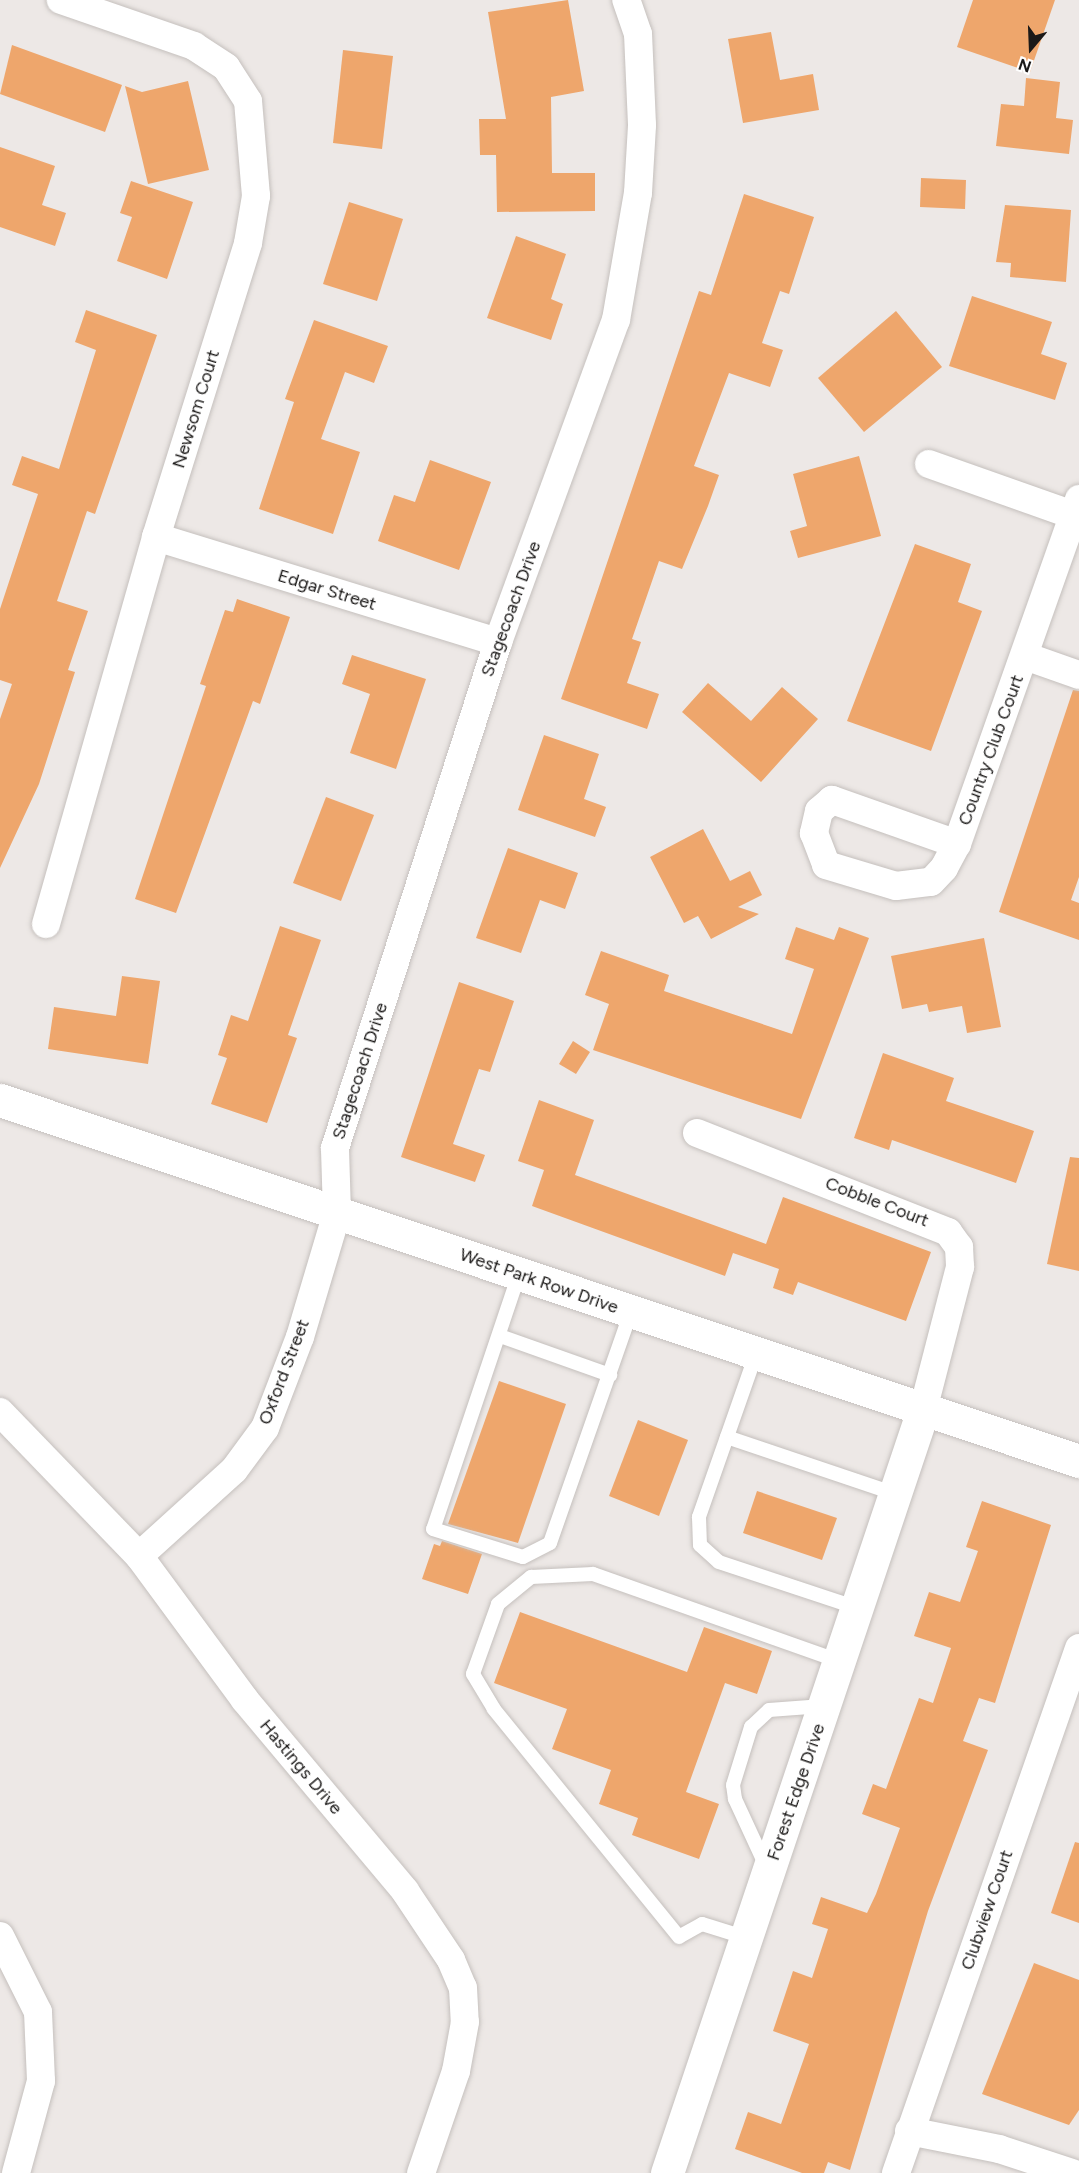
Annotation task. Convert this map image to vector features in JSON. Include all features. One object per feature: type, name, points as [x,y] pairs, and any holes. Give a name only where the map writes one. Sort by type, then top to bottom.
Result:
[{"type":"main road","name":"West Park Row Drive","points":[[0,1100],[1079,1461]]},
{"type":"main road","name":"Forest Edge Drive","points":[[667,2173],[923,1410]]},
{"type":"street","name":"Newsom Court","points":[[46,924],[156,537],[248,243],[256,174],[248,101],[226,67],[194,46],[61,0]]},
{"type":"street","name":"Stagecoach Drive","points":[[337,1213],[335,1149],[498,642],[616,320],[638,193],[642,125],[638,34],[626,0]]},
{"type":"street","name":"Country Club Court","points":[[929,464],[1076,507],[957,844],[931,882],[896,886],[826,865],[814,832],[819,811],[832,800],[957,844]]},
{"type":"street","name":"Edgar Street","points":[[156,537],[498,642]]},
{"type":"street","name":"Country Club Court","points":[[1025,656],[1079,675]]},
{"type":"street","name":"Cobble Court","points":[[697,1133],[948,1232],[959,1247],[960,1267],[923,1410]]},
{"type":"street","name":"Oxford Street","points":[[139,1556],[234,1470],[265,1428],[300,1337],[337,1213]]},
{"type":"street","name":"Hastings Drive","points":[[0,1412],[139,1556],[246,1700],[405,1891],[451,1960],[463,1988],[465,2022],[456,2071],[422,2173]]},
{"type":"street","name":"Clubview Court","points":[[896,2173],[1079,1648]]},
{"type":"street","points":[[0,1936],[38,2012],[41,2081],[16,2173]]},
{"type":"street","points":[[909,2131],[999,2149],[1072,2173]]},
{"type":"lane","points":[[519,1274],[500,1336],[433,1529],[523,1557],[550,1543],[631,1312]]},
{"type":"lane","points":[[500,1336],[610,1375]]},
{"type":"lane","points":[[756,1354],[699,1517],[700,1545],[719,1562],[857,1608]]},
{"type":"lane","points":[[727,1437],[895,1494]]},
{"type":"lane","points":[[747,1938],[702,1924],[680,1937],[494,1709],[473,1674],[498,1604],[531,1578],[593,1574],[839,1661]]},
{"type":"lane","points":[[769,1872],[735,1799],[734,1785],[751,1727],[769,1710],[824,1706]]},
{"type":"building","points":[[568,0],[584,91],[551,97],[552,173],[595,173],[595,211],[497,212],[496,155],[480,155],[479,119],[506,119],[488,12]]},
{"type":"building","points":[[973,0],[1055,0],[1030,72],[957,47]]},
{"type":"building","points":[[771,32],[780,80],[813,74],[819,110],[743,123],[728,39]]},
{"type":"building","points":[[12,45],[122,85],[105,132],[0,94]]},
{"type":"building","points":[[343,50],[393,56],[382,149],[333,143]]},
{"type":"building","points":[[1026,78],[1060,82],[1056,118],[1073,120],[1069,154],[996,146],[1001,104],[1024,106]]},
{"type":"building","points":[[188,81],[209,170],[148,184],[125,86],[142,92]]},
{"type":"building","points":[[0,147],[55,166],[42,205],[66,213],[55,246],[0,227]]},
{"type":"building","points":[[921,178],[966,180],[965,209],[920,207]]},
{"type":"building","points":[[131,181],[193,202],[167,279],[117,261],[132,217],[120,213]]},
{"type":"building","points":[[744,194],[814,217],[789,294],[780,291],[762,343],[783,350],[770,387],[729,373],[694,466],[719,475],[708,506],[682,569],[659,561],[632,639],[641,642],[627,683],[659,694],[647,729],[561,699],[699,291],[711,295]]},
{"type":"building","points":[[349,202],[403,219],[377,301],[323,284]]},
{"type":"building","points":[[1005,205],[1071,210],[1066,282],[1010,277],[1011,263],[996,262]]},
{"type":"building","points":[[516,236],[566,254],[551,299],[563,304],[551,340],[487,318]]},
{"type":"building","points":[[972,296],[1052,322],[1041,354],[1067,363],[1055,400],[949,366]]},
{"type":"building","points":[[86,310],[157,335],[95,514],[87,511],[57,601],[88,611],[68,670],[75,672],[39,784],[0,868],[0,719],[12,684],[0,680],[0,609],[38,494],[12,485],[22,456],[59,469],[96,350],[75,342]]},
{"type":"building","points":[[896,311],[942,367],[864,432],[818,378]]},
{"type":"building","points":[[314,320],[388,346],[374,383],[345,372],[321,439],[360,452],[333,534],[259,509],[294,402],[285,399]]},
{"type":"building","points":[[859,456],[881,536],[798,558],[790,531],[807,526],[793,474]]},
{"type":"building","points":[[430,460],[491,482],[459,570],[378,541],[394,495],[415,502]]},
{"type":"building","points":[[915,544],[971,564],[958,602],[982,611],[931,751],[847,721]]},
{"type":"building","points":[[237,599],[290,617],[260,704],[253,701],[176,913],[135,899],[206,686],[200,684],[225,610],[233,612]]},
{"type":"building","points":[[352,655],[426,679],[396,769],[350,753],[370,694],[342,684]]},
{"type":"building","points":[[708,683],[751,721],[782,687],[818,719],[761,782],[682,712]]},
{"type":"building","points":[[1073,690],[1079,691],[1079,877],[1071,900],[1079,903],[1079,940],[999,912]]},
{"type":"building","points":[[544,735],[599,754],[584,799],[606,807],[595,837],[518,810]]},
{"type":"building","points":[[326,797],[374,815],[341,901],[293,883]]},
{"type":"building","points":[[703,829],[730,881],[750,871],[762,895],[738,907],[759,914],[711,939],[698,916],[684,923],[650,857]]},
{"type":"building","points":[[508,848],[578,873],[565,909],[540,900],[521,953],[476,938]]},
{"type":"building","points":[[280,926],[321,940],[288,1035],[297,1038],[267,1123],[211,1104],[227,1058],[218,1055],[231,1015],[248,1021]]},
{"type":"building","points":[[796,927],[834,940],[839,927],[869,938],[801,1119],[593,1050],[609,1004],[585,995],[601,951],[669,975],[664,991],[792,1034],[814,969],[785,959]]},
{"type":"building","points":[[984,938],[1001,1027],[967,1033],[962,1006],[929,1012],[927,1004],[902,1009],[891,956]]},
{"type":"building","points":[[122,976],[160,981],[148,1064],[48,1049],[54,1007],[116,1016]]},
{"type":"building","points":[[459,982],[514,1001],[490,1072],[479,1069],[453,1144],[485,1155],[475,1182],[401,1157]]},
{"type":"building","points":[[573,1041],[590,1052],[576,1074],[559,1064]]},
{"type":"building","points":[[883,1053],[954,1078],[946,1101],[1034,1131],[1016,1183],[892,1140],[889,1150],[854,1138]]},
{"type":"building","points":[[539,1100],[594,1120],[575,1175],[766,1244],[783,1197],[931,1252],[906,1321],[798,1282],[793,1295],[773,1288],[779,1269],[733,1253],[725,1276],[532,1206],[544,1170],[518,1161]]},
{"type":"building","points":[[1070,1157],[1079,1158],[1079,1271],[1047,1264]]},
{"type":"building","points":[[499,1381],[566,1404],[518,1543],[448,1524]]},
{"type":"building","points":[[638,1420],[688,1440],[659,1516],[609,1496]]},
{"type":"building","points":[[757,1491],[837,1518],[822,1560],[743,1533]]},
{"type":"building","points":[[982,1501],[1051,1525],[995,1703],[979,1698],[963,1741],[988,1750],[928,1911],[850,2170],[828,2162],[824,2173],[802,2173],[735,2149],[748,2112],[781,2124],[809,2044],[773,2031],[793,1971],[812,1978],[828,1929],[812,1924],[821,1897],[867,1913],[876,1894],[900,1828],[862,1814],[873,1784],[886,1789],[919,1698],[933,1703],[951,1648],[914,1636],[929,1592],[960,1602],[978,1551],[966,1547]]},
{"type":"building","points":[[442,1541],[482,1554],[468,1594],[422,1579],[434,1544],[440,1546]]},
{"type":"building","points":[[520,1612],[687,1672],[704,1627],[772,1651],[757,1694],[725,1683],[686,1792],[719,1804],[699,1859],[632,1835],[638,1818],[599,1804],[611,1770],[552,1749],[567,1709],[494,1683]]},
{"type":"building","points":[[1075,1842],[1079,1843],[1079,1923],[1051,1913]]},
{"type":"building","points":[[1034,1963],[1079,1980],[1079,2110],[1069,2125],[982,2094]]}]
